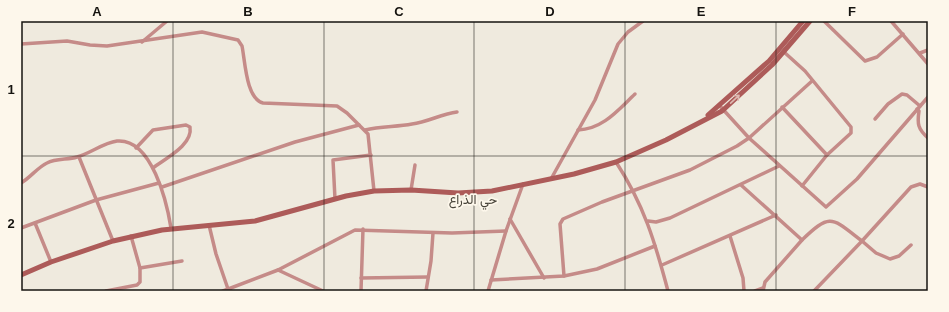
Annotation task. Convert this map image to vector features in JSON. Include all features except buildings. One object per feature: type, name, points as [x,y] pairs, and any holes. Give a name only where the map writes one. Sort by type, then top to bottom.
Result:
[{"type":"main road","points":[[703,120],[769,61],[803,21]]},
{"type":"main road","points":[[21,275],[51,262],[113,241],[171,228],[209,226],[268,219],[335,200],[374,191],[411,190],[475,192],[506,188],[551,179],[616,162],[666,140],[722,110],[784,52],[810,21]]},
{"type":"street","points":[[142,42],[167,21]]},
{"type":"street","points":[[551,179],[601,88],[618,44],[628,32],[643,21]]},
{"type":"street","points":[[824,21],[865,61],[878,57],[902,34]]},
{"type":"street","points":[[891,21],[928,64]]},
{"type":"street","points":[[21,44],[67,41],[107,46],[202,32],[238,40],[242,46],[249,86],[258,101],[263,103],[336,106],[343,110],[365,130],[369,139],[374,191]]},
{"type":"street","points":[[920,53],[928,50]]},
{"type":"street","points":[[784,52],[800,66],[851,127],[851,134],[827,155],[802,186]]},
{"type":"street","points":[[564,276],[561,221],[570,215],[690,170],[749,138],[812,81]]},
{"type":"street","points":[[578,130],[590,130],[603,122],[635,94]]},
{"type":"street","points":[[875,119],[892,101],[902,94],[907,95],[918,107],[918,124],[920,129],[928,138]]},
{"type":"street","points":[[719,105],[749,138],[823,206],[829,205],[857,179],[928,97]]},
{"type":"street","points":[[782,107],[827,155]]},
{"type":"street","points":[[365,130],[382,126],[411,125],[445,113],[457,112]]},
{"type":"street","points":[[162,187],[295,142],[359,124]]},
{"type":"street","points":[[136,148],[153,130],[186,125],[190,127],[190,137],[186,142],[153,168]]},
{"type":"street","points":[[21,183],[48,163],[79,157],[117,141],[124,142],[136,148],[153,168],[162,187],[171,228]]},
{"type":"street","points":[[335,200],[333,160],[371,155]]},
{"type":"street","points":[[79,157],[113,241]]},
{"type":"street","points":[[616,162],[634,190],[648,221],[662,265],[668,291]]},
{"type":"street","points":[[411,190],[415,165]]},
{"type":"street","points":[[648,221],[663,221],[779,166]]},
{"type":"street","points":[[21,228],[96,200],[160,182]]},
{"type":"street","points":[[488,291],[506,231],[523,184]]},
{"type":"street","points":[[814,291],[911,187],[920,184],[928,187]]},
{"type":"street","points":[[741,185],[802,240]]},
{"type":"street","points":[[662,265],[776,215]]},
{"type":"street","points":[[510,219],[544,278]]},
{"type":"street","points":[[755,291],[763,289],[769,278],[802,240],[821,223],[831,221],[838,222],[876,253],[890,259],[899,256],[911,245]]},
{"type":"street","points":[[35,223],[51,262]]},
{"type":"street","points":[[209,226],[216,254],[230,290]]},
{"type":"street","points":[[223,291],[230,290],[278,270],[346,234],[363,229],[433,233],[506,231]]},
{"type":"street","points":[[361,291],[363,229]]},
{"type":"street","points":[[426,291],[433,233]]},
{"type":"street","points":[[106,291],[138,284],[141,278],[140,268],[131,236]]},
{"type":"street","points":[[730,236],[743,278],[744,291]]},
{"type":"street","points":[[491,280],[564,276],[597,269],[655,246]]},
{"type":"street","points":[[140,268],[182,261]]},
{"type":"street","points":[[278,270],[323,291]]},
{"type":"street","points":[[361,278],[428,277]]},
{"type":"district","name":"حي الذراع","points":[[473,199]]}]
